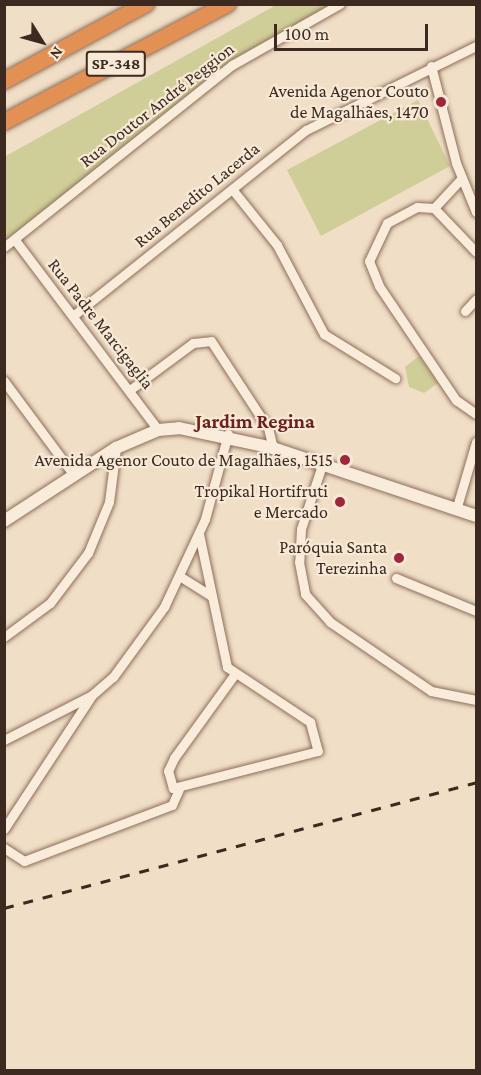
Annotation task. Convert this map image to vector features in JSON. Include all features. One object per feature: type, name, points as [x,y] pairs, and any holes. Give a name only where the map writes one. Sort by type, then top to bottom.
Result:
[{"type":"highway","name":"SP-348","points":[[4,81],[146,4]]},
{"type":"highway","name":"SP-348","points":[[4,122],[228,4]]},
{"type":"street","name":"Rua Doutor André Peggion","points":[[4,248],[232,65],[340,4]]},
{"type":"street","name":"Rua Benedito Lacerda","points":[[74,315],[306,130],[431,66],[477,46]]},
{"type":"street","points":[[431,66],[462,178],[477,212]]},
{"type":"street","points":[[434,208],[462,178]]},
{"type":"street","points":[[232,189],[277,245],[324,334],[394,378]]},
{"type":"street","points":[[477,252],[434,208],[417,207],[387,223],[369,261],[379,286],[456,400],[477,414]]},
{"type":"street","name":"Rua Padre Marcigaglia","points":[[15,240],[131,389],[158,430]]},
{"type":"street","points":[[465,311],[477,299]]},
{"type":"street","points":[[131,389],[193,342],[211,341],[268,428],[273,447]]},
{"type":"street","points":[[4,381],[73,474]]},
{"type":"street","points":[[4,521],[116,448],[158,430],[228,434],[477,516]]},
{"type":"street","points":[[4,740],[92,695],[113,677],[181,577],[199,534],[228,434]]},
{"type":"street","points":[[456,510],[477,442]]},
{"type":"street","points":[[4,637],[50,603],[88,554],[109,502],[116,448]]},
{"type":"street","points":[[322,465],[301,529],[299,562],[305,594],[330,622],[431,691],[477,700]]},
{"type":"street","points":[[199,534],[222,650],[234,675],[310,723],[318,751],[179,789],[169,784],[168,771],[234,675]]},
{"type":"street","points":[[181,577],[211,596]]},
{"type":"street","points":[[396,578],[477,611]]},
{"type":"street","points":[[4,829],[92,695]]},
{"type":"street","points":[[4,848],[24,861],[172,806],[179,789]]},
{"type":"shaded area","points":[[276,5],[332,5],[228,63],[5,241],[4,157]]},
{"type":"shaded area","points":[[418,100],[450,166],[321,236],[287,170]]},
{"type":"shaded area","points":[[419,356],[438,383],[424,393],[409,387],[405,367]]},
{"type":"railway","points":[[4,908],[476,782]]},
{"type":"place","name":"Avenida Agenor Couto de Magalhães, 1470","points":[[441,102]]},
{"type":"place","name":"Avenida Agenor Couto de Magalhães, 1515","points":[[345,460]]},
{"type":"place","name":"Tropikal Hortifruti e Mercado","points":[[340,502]]},
{"type":"place","name":"Paróquia Santa Terezinha","points":[[399,558]]},
{"type":"district","name":"Jardim Regina","points":[[255,421]]}]
